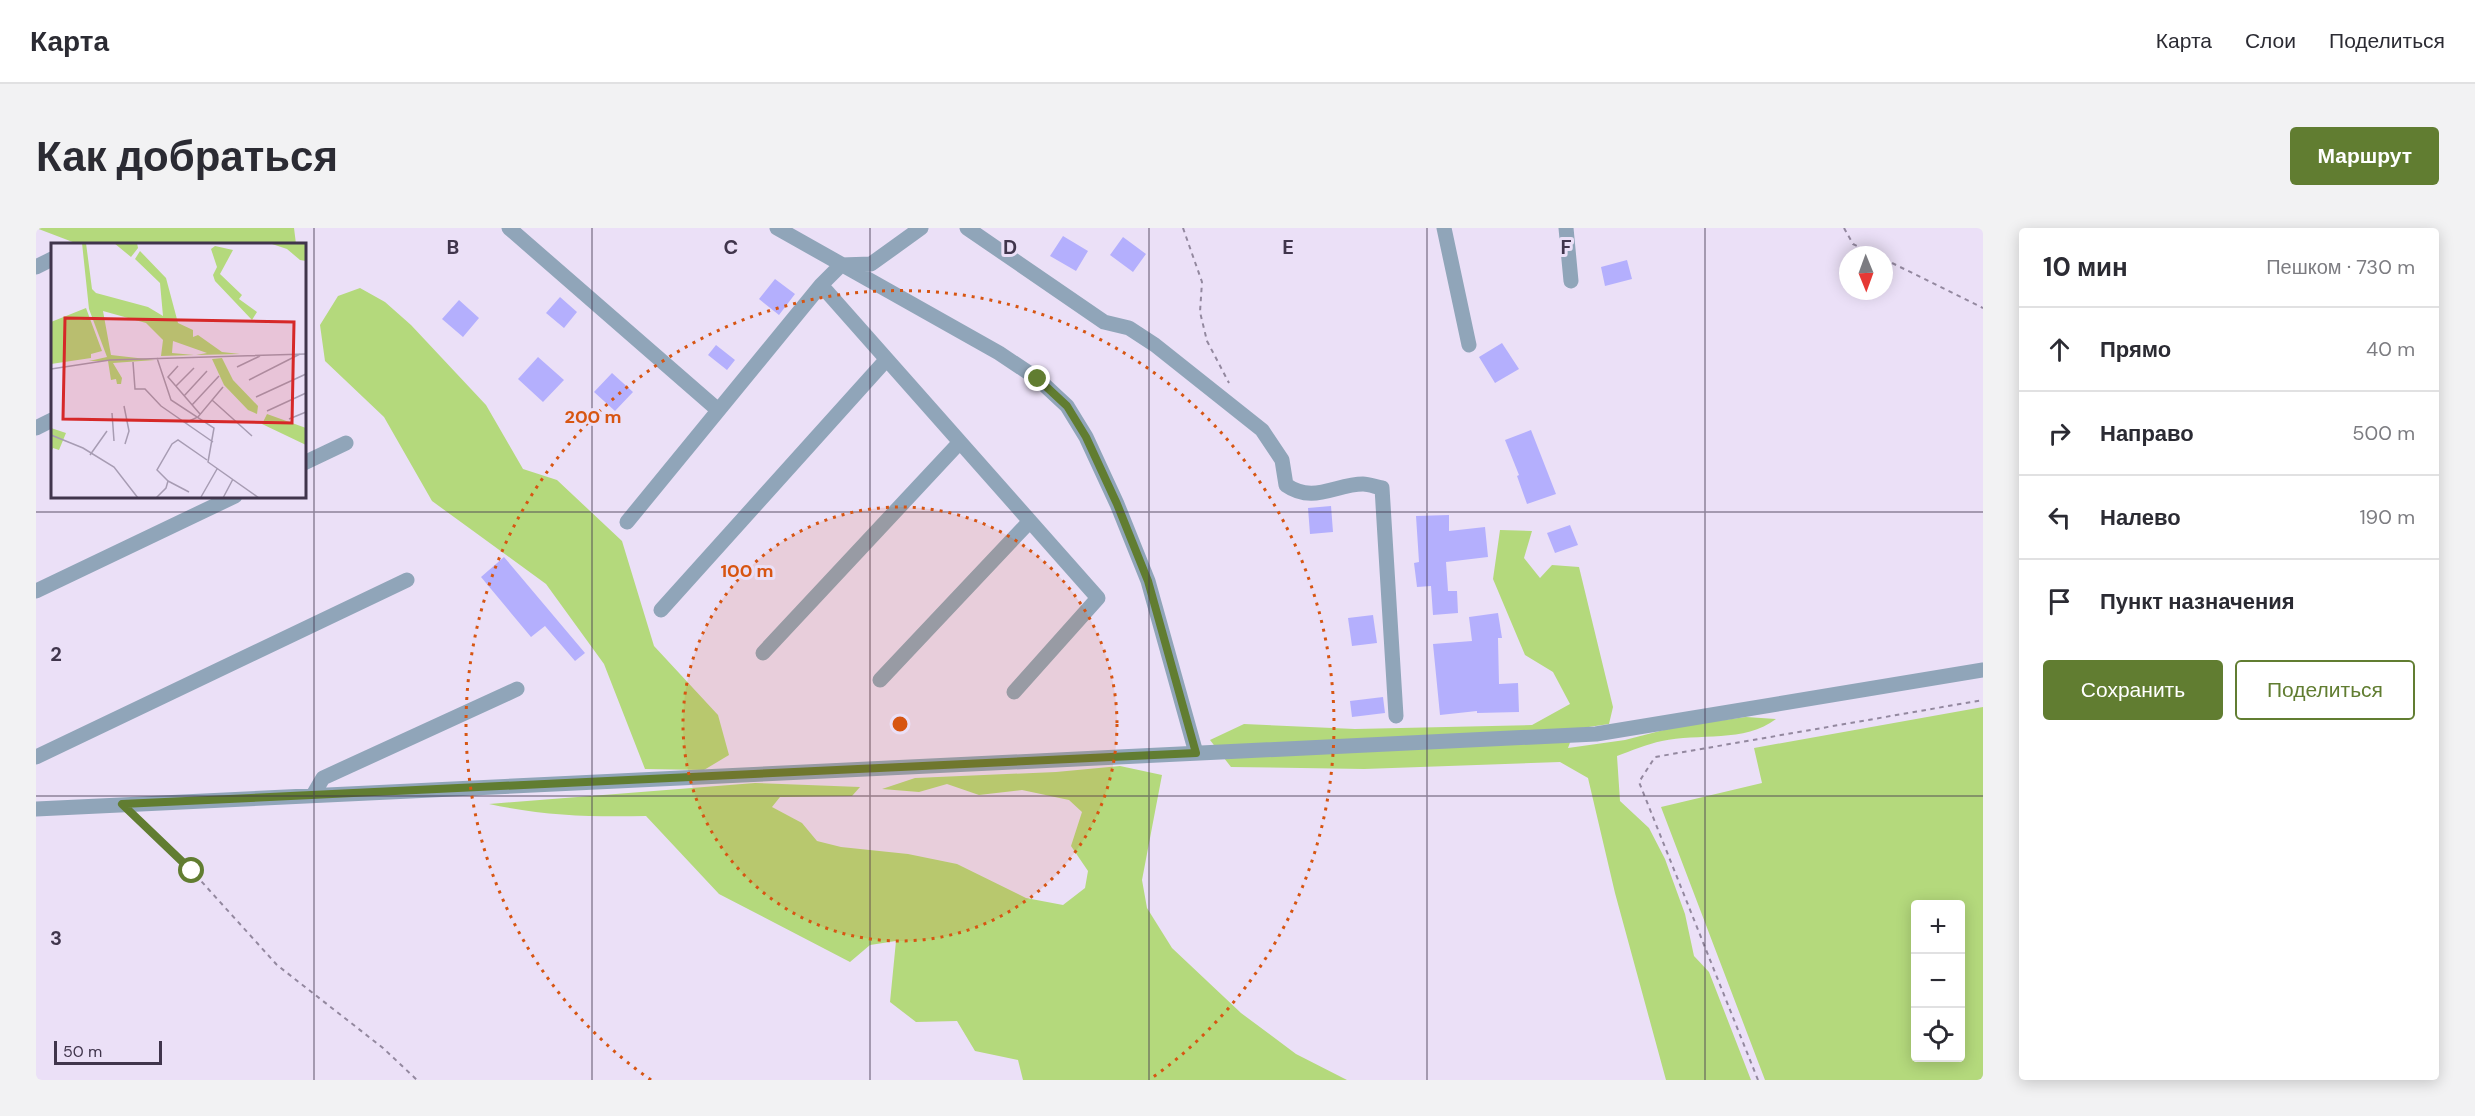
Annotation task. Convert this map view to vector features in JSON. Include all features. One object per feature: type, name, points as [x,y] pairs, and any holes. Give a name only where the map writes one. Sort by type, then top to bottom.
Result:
[{"type":"street","points":[[509,228],[718,410]]},
{"type":"street","points":[[777,228],[999,352],[1038,379],[1067,406],[1086,437],[1117,504],[1148,581],[1196,753]]},
{"type":"street","points":[[627,522],[821,285],[841,265],[871,264],[921,228]]},
{"type":"street","points":[[967,228],[1104,322],[1129,328],[1155,345],[1262,430],[1282,460],[1286,485],[1297,492],[1326,492],[1364,484],[1382,488],[1396,716]]},
{"type":"street","points":[[1444,228],[1469,345]]},
{"type":"street","points":[[1566,228],[1571,282]]},
{"type":"street","points":[[36,267],[51,260]]},
{"type":"street","points":[[821,285],[1098,598],[1014,692]]},
{"type":"street","points":[[661,610],[886,360]]},
{"type":"street","points":[[36,428],[51,420]]},
{"type":"street","points":[[763,653],[960,442]]},
{"type":"street","points":[[306,462],[346,443]]},
{"type":"street","points":[[36,591],[230,498]]},
{"type":"street","points":[[880,680],[1030,521]]},
{"type":"street","points":[[36,758],[407,580]]},
{"type":"street","points":[[36,809],[1596,734],[1983,670]]},
{"type":"street","points":[[313,795],[323,778],[517,689]]},
{"type":"path","points":[[1183,228],[1202,282],[1200,312],[1207,341],[1233,390]]},
{"type":"path","points":[[1844,228],[1853,244],[1857,246]]},
{"type":"path","points":[[1893,263],[1983,308]]},
{"type":"path","points":[[1758,1080],[1639,782],[1655,757],[1983,700]]},
{"type":"path","points":[[122,804],[192,871],[277,966],[383,1048],[417,1080]]},
{"type":"green space","points":[[36,228],[294,228],[296,243],[75,243]]},
{"type":"green space","points":[[360,288],[385,302],[411,325],[486,405],[523,469],[557,480],[622,541],[654,646],[718,715],[729,755],[704,770],[645,769],[604,664],[546,584],[432,501],[384,417],[325,361],[320,325],[338,296]]},
{"type":"green space","points":[[1500,530],[1532,531],[1524,558],[1540,578],[1552,565],[1579,567],[1613,707],[1609,724],[1575,729],[1568,748],[1625,740],[1679,726],[1746,717],[1776,719],[1764,727],[1750,731],[1662,741],[1617,756],[1620,801],[1649,828],[1665,859],[1685,914],[1694,956],[1709,972],[1751,1080],[1666,1080],[1615,893],[1588,778],[1560,762],[1364,769],[1231,767],[1210,740],[1244,724],[1355,729],[1532,725],[1570,704],[1553,672],[1525,655],[1493,579]]},
{"type":"green space","points":[[1983,707],[1983,1080],[1765,1080],[1661,807],[1762,783],[1754,748]]},
{"type":"green space","points":[[1120,766],[1162,775],[1142,880],[1147,908],[1172,948],[1241,1013],[1296,1054],[1347,1080],[1023,1080],[1018,1060],[975,1051],[957,1021],[916,1022],[890,1002],[896,941],[870,945],[850,962],[719,894],[646,816],[567,815],[489,804],[755,783],[860,787],[852,796],[780,797],[772,807],[802,823],[817,841],[841,847],[908,854],[957,864],[1026,898],[1063,905],[1085,888],[1088,871],[1071,846],[1082,812],[1069,800],[1022,790],[979,795],[947,784],[919,792],[882,789],[915,778],[1056,772]]},
{"type":"building","points":[[1063,236],[1088,251],[1076,271],[1050,256]]},
{"type":"building","points":[[1123,237],[1146,254],[1133,272],[1110,255]]},
{"type":"building","points":[[1627,260],[1632,279],[1605,286],[1601,267]]},
{"type":"building","points":[[775,279],[795,294],[779,315],[759,299]]},
{"type":"building","points":[[560,297],[577,312],[564,328],[546,313]]},
{"type":"building","points":[[459,300],[479,318],[463,337],[442,319]]},
{"type":"building","points":[[1502,343],[1519,369],[1495,383],[1479,357]]},
{"type":"building","points":[[716,345],[735,360],[727,370],[708,355]]},
{"type":"building","points":[[538,357],[564,380],[543,402],[518,379]]},
{"type":"building","points":[[612,373],[633,392],[615,411],[594,392]]},
{"type":"building","points":[[1531,430],[1556,494],[1527,504],[1517,476],[1519,475],[1505,440]]},
{"type":"building","points":[[1331,506],[1333,532],[1310,534],[1308,508]]},
{"type":"building","points":[[1449,515],[1449,531],[1485,527],[1488,557],[1446,562],[1448,591],[1457,591],[1458,613],[1433,615],[1431,586],[1417,587],[1414,563],[1419,562],[1416,516]]},
{"type":"building","points":[[1570,525],[1578,545],[1555,553],[1547,533]]},
{"type":"building","points":[[504,557],[585,653],[575,661],[545,626],[531,637],[481,577]]},
{"type":"building","points":[[1498,613],[1502,638],[1498,638],[1499,684],[1518,683],[1519,712],[1477,713],[1477,711],[1440,715],[1433,644],[1472,641],[1469,617]]},
{"type":"building","points":[[1373,615],[1377,643],[1352,646],[1348,618]]},
{"type":"building","points":[[1383,697],[1385,713],[1352,717],[1350,701]]},
{"type":"route","points":[[192,871],[122,804],[1196,753],[1148,581],[1117,504],[1086,437],[1067,406],[1038,379]]}]
